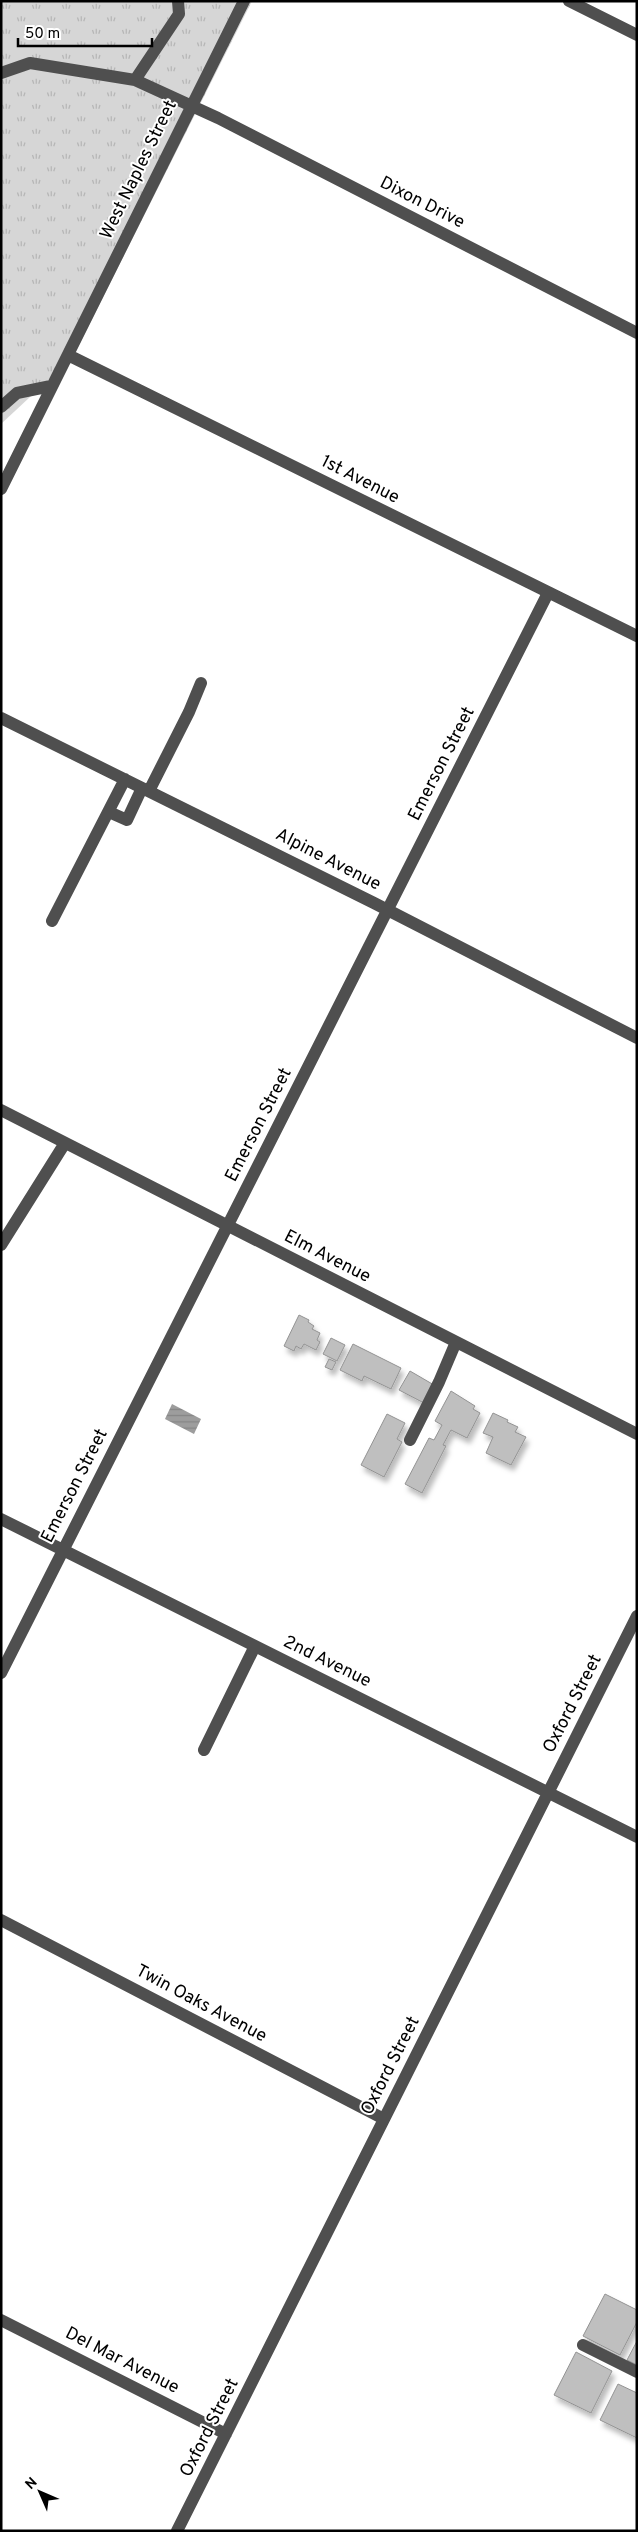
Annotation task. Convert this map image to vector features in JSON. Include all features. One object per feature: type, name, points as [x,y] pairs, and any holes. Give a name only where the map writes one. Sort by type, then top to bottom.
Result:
[{"type":"street","points":[[135,80],[179,14],[178,1]]},
{"type":"street","name":"West Naples Street","points":[[1,489],[190,105],[244,1]]},
{"type":"street","points":[[569,1],[637,35]]},
{"type":"street","name":"Dixon Drive","points":[[1,73],[30,63],[135,80],[190,105],[637,333]]},
{"type":"street","name":"1st Avenue","points":[[68,355],[634,634]]},
{"type":"street","points":[[1,407],[17,392],[51,386]]},
{"type":"street","name":"Emerson Street","points":[[1,1673],[548,593]]},
{"type":"street","points":[[634,634],[637,621]]},
{"type":"street","points":[[109,812],[127,820],[190,712],[201,683]]},
{"type":"street","name":"Alpine Avenue","points":[[1,718],[388,910],[637,1038]]},
{"type":"street","points":[[52,921],[125,779]]},
{"type":"street","name":"Elm Avenue","points":[[1,1110],[226,1227],[637,1434]]},
{"type":"street","points":[[1,1245],[65,1143]]},
{"type":"street","points":[[410,1440],[439,1382],[456,1342]]},
{"type":"street","name":"2nd Avenue","points":[[1,1519],[637,1837]]},
{"type":"street","name":"Oxford Street","points":[[177,2531],[637,1616]]},
{"type":"street","points":[[204,1750],[254,1646]]},
{"type":"street","name":"Twin Oaks Avenue","points":[[1,1920],[384,2119]]},
{"type":"street","name":"Del Mar Avenue","points":[[1,2320],[226,2434]]},
{"type":"street","points":[[583,2345],[637,2372]]},
{"type":"green space","points":[[1,1],[252,1],[73,357],[1,424]]},
{"type":"shaded area","points":[[172,1404],[201,1419],[194,1434],[165,1419]]},
{"type":"building","points":[[299,1315],[309,1320],[308,1322],[314,1326],[312,1329],[320,1333],[317,1340],[320,1342],[316,1350],[304,1344],[301,1349],[296,1346],[294,1351],[284,1346]]},
{"type":"building","points":[[331,1338],[345,1345],[337,1361],[323,1354]]},
{"type":"building","points":[[353,1344],[401,1368],[391,1389],[364,1376],[362,1381],[340,1370]]},
{"type":"building","points":[[329,1359],[336,1362],[332,1370],[325,1367]]},
{"type":"building","points":[[410,1371],[434,1385],[424,1403],[399,1390]]},
{"type":"building","points":[[451,1391],[475,1406],[473,1409],[480,1413],[467,1438],[451,1430],[443,1445],[446,1446],[422,1493],[405,1484],[429,1438],[434,1440],[442,1425],[435,1421]]},
{"type":"building","points":[[493,1413],[518,1427],[515,1432],[526,1437],[511,1465],[486,1453],[493,1437],[483,1433]]},
{"type":"building","points":[[387,1414],[405,1423],[397,1439],[402,1442],[384,1477],[361,1465]]},
{"type":"building","points":[[605,2294],[637,2310],[637,2322],[620,2355],[583,2336]]},
{"type":"building","points":[[637,2341],[637,2365],[627,2360]]},
{"type":"building","points":[[576,2352],[612,2371],[591,2413],[554,2395]]},
{"type":"building","points":[[618,2384],[637,2393],[637,2438],[600,2420]]}]
